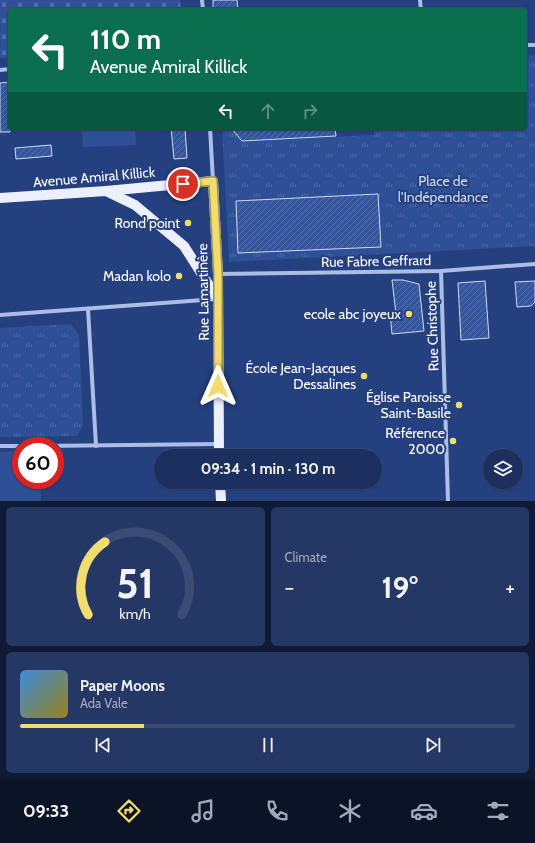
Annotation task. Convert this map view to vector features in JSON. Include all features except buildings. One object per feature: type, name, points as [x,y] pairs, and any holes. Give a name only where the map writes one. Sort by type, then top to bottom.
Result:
[{"type":"main road","name":"Avenue Amiral Killick","points":[[0,198],[106,191],[213,181]]},
{"type":"main road","name":"Rue Lamartinère","points":[[213,181],[218,274],[218,449]]},
{"type":"main road","points":[[106,191],[135,205],[184,246],[217,299]]},
{"type":"main road","points":[[220,489],[221,501]]},
{"type":"street","name":"Rue Lamartinère","points":[[210,130],[213,181]]},
{"type":"street","name":"Rue Fabre Geffrard","points":[[218,274],[441,271],[535,264]]},
{"type":"street","name":"Rue Christophe","points":[[441,271],[448,501]]},
{"type":"street","points":[[0,315],[217,299]]},
{"type":"street","points":[[88,308],[96,446]]},
{"type":"street","points":[[64,446],[218,444]]},
{"type":"street","points":[[0,446],[12,446]]},
{"type":"green space","points":[[0,0],[180,0],[181,8],[8,8],[8,57],[0,58]]},
{"type":"green space","name":"Place de l'Indépendance","points":[[535,55],[535,246],[229,262],[222,130],[234,130],[242,141],[374,135],[374,130],[527,130],[527,56]],"holes":[[[378,194],[381,247],[238,253],[236,201]]]},
{"type":"green space","points":[[82,130],[135,130],[136,145],[83,147]]},
{"type":"green space","points":[[71,324],[79,335],[83,425],[77,436],[0,437],[0,328]]},
{"type":"green space","points":[[12,451],[12,489],[40,489],[41,501],[0,501],[0,452]]},
{"type":"place","name":"Rond point","points":[[188,223]]},
{"type":"place","name":"Madan kolo","points":[[179,276]]},
{"type":"place","name":"ecole abc joyeux","points":[[409,314]]},
{"type":"place","name":"École Jean-Jacques Dessalines","points":[[364,376]]},
{"type":"place","name":"Église Paroisse Saint-Basile","points":[[459,405]]},
{"type":"place","name":"Référence 2000","points":[[453,441]]},
{"type":"route","points":[[183,184],[213,181],[218,274],[218,386]]}]
